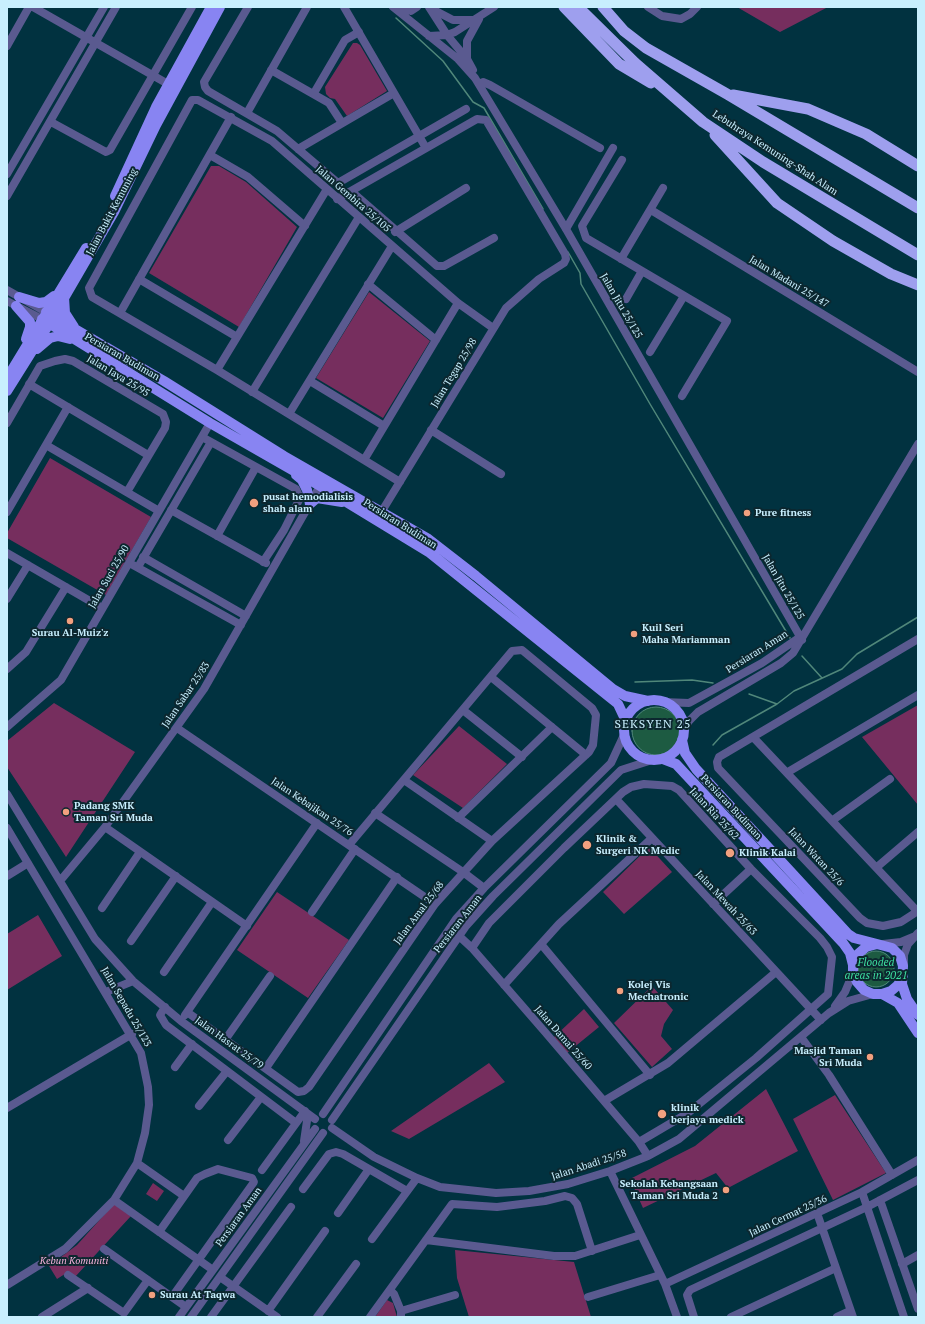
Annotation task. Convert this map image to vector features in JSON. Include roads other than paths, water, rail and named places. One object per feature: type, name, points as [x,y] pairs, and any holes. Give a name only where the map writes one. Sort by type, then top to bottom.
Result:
[{"type":"highway","points":[[564,7],[619,64],[674,96]]},
{"type":"highway","name":"Lebuhraya Kemuning-Shah Alam","points":[[578,7],[635,63],[703,122],[763,162],[918,255]]},
{"type":"highway","points":[[603,7],[624,31],[646,48],[727,94],[918,208]]},
{"type":"highway","points":[[727,94],[808,109],[866,134],[918,166]]},
{"type":"highway","points":[[703,122],[777,203],[833,241],[890,274],[918,285]]},
{"type":"main road","name":"Jalan Bukit Kemuning","points":[[7,391],[24,358],[113,201],[146,126],[211,7]]},
{"type":"main road","name":"Jalan Bukit Kemuning","points":[[61,295],[114,212],[156,124],[220,7]]},
{"type":"main road","points":[[14,301],[43,302],[61,295],[65,313],[76,330]]},
{"type":"main road","points":[[14,301],[26,317],[30,327],[24,343],[24,358]]},
{"type":"main road","name":"Persiaran Budiman","points":[[48,318],[76,330],[164,381],[284,456],[427,538],[476,576],[613,689],[625,696],[648,701]]},
{"type":"main road","name":"Persiaran Budiman","points":[[48,318],[78,341],[210,423],[352,504],[430,553],[618,704],[626,721]]},
{"type":"main road","points":[[24,358],[50,338],[58,336],[78,341]]},
{"type":"main road","name":"Jalan Bukit Kemuning","points":[[7,378],[24,358]]},
{"type":"main road","points":[[160,392],[156,384],[160,381],[164,381]]},
{"type":"main road","points":[[284,456],[319,480],[320,486]]},
{"type":"main road","points":[[288,468],[302,480],[307,490],[310,504],[317,498],[352,504]]},
{"type":"main road","points":[[382,511],[386,520],[430,553]]},
{"type":"main road","points":[[648,701],[663,702],[671,706],[678,713],[682,721],[683,735],[678,748],[663,758],[652,760],[642,758],[634,753],[628,745],[624,735],[626,721],[634,708],[648,701]]},
{"type":"main road","name":"Persiaran Budiman","points":[[683,735],[685,753],[696,769],[848,934],[854,938],[880,944]]},
{"type":"main road","name":"Persiaran Budiman","points":[[663,758],[676,764],[843,943],[850,953],[853,969]]},
{"type":"main road","points":[[918,1015],[907,999],[902,984],[903,971],[900,956],[892,948],[880,944],[866,947],[858,954],[853,969],[857,982],[864,990],[898,1003],[918,1033]]},
{"type":"main road","points":[[877,994],[894,988],[903,971]]},
{"type":"street","points":[[7,46],[29,7]]},
{"type":"street","points":[[32,7],[168,84]]},
{"type":"street","points":[[7,174],[104,7]]},
{"type":"street","points":[[7,196],[116,7]]},
{"type":"street","points":[[51,122],[106,152],[110,150],[192,7]]},
{"type":"street","points":[[248,7],[204,82],[205,87],[208,91],[277,131],[338,183],[466,109]]},
{"type":"street","points":[[247,113],[307,7]]},
{"type":"street","points":[[337,198],[426,148],[344,7]]},
{"type":"street","name":"Jalan Jitu 25/125","points":[[393,7],[463,64],[477,81],[566,229],[802,638]]},
{"type":"street","points":[[398,7],[411,11],[417,7]]},
{"type":"street","points":[[648,7],[662,16],[681,19],[690,14],[697,7]]},
{"type":"street","points":[[429,8],[453,20],[479,17]]},
{"type":"street","points":[[429,8],[447,35],[467,59],[477,81],[483,82],[600,148]]},
{"type":"street","points":[[429,36],[447,35],[455,32],[494,8]]},
{"type":"street","points":[[467,59],[467,41],[479,17]]},
{"type":"street","points":[[314,93],[346,40],[359,32]]},
{"type":"street","points":[[271,70],[314,93],[329,103],[342,123]]},
{"type":"street","points":[[298,149],[394,93]]},
{"type":"street","name":"Jalan Gembira 25/105","points":[[120,313],[92,297],[88,288],[192,100],[198,100],[272,141],[458,303],[493,328]]},
{"type":"street","points":[[231,117],[120,313],[217,370],[400,482]]},
{"type":"street","name":"Jalan Tegap 25/98","points":[[382,511],[506,308],[539,279],[564,263],[566,259],[565,254],[486,120],[477,119],[426,148]]},
{"type":"street","points":[[566,229],[613,148]]},
{"type":"street","points":[[210,155],[248,177],[305,226]]},
{"type":"street","points":[[622,160],[582,226],[586,238],[727,321],[682,396]]},
{"type":"street","points":[[395,232],[466,188]]},
{"type":"street","points":[[621,259],[663,188]]},
{"type":"street","points":[[217,370],[327,189]]},
{"type":"street","points":[[351,191],[395,232],[436,266],[444,266],[494,238]]},
{"type":"street","name":"Jalan Madani 25/147","points":[[651,210],[918,372]]},
{"type":"street","points":[[576,213],[586,218]]},
{"type":"street","points":[[252,392],[359,217]]},
{"type":"street","points":[[289,414],[392,246]]},
{"type":"street","points":[[626,299],[642,271]]},
{"type":"street","points":[[139,279],[237,337]]},
{"type":"street","points":[[368,284],[436,340]]},
{"type":"street","points":[[7,290],[14,301],[48,318]]},
{"type":"street","points":[[650,352],[684,296]]},
{"type":"street","points":[[364,460],[458,303]]},
{"type":"street","name":"Jalan Jaya 25/95","points":[[7,423],[40,366],[65,359],[79,364],[163,414],[166,422],[165,428],[127,492]]},
{"type":"street","points":[[310,381],[384,426]]},
{"type":"street","points":[[29,384],[148,455]]},
{"type":"street","points":[[7,512],[68,407]]},
{"type":"street","name":"Jalan Suci 25/90","points":[[7,727],[61,680],[210,423]]},
{"type":"street","points":[[431,430],[502,474]]},
{"type":"street","points":[[202,437],[296,489],[300,498],[284,530],[263,562]]},
{"type":"street","points":[[138,567],[211,442]]},
{"type":"street","points":[[802,638],[918,444]]},
{"type":"street","points":[[46,445],[159,511]]},
{"type":"street","points":[[217,536],[256,467]]},
{"type":"street","name":"Jalan Sabar 25/83","points":[[60,881],[105,827],[204,689],[320,486]]},
{"type":"street","points":[[171,510],[273,567]]},
{"type":"street","points":[[7,553],[102,608]]},
{"type":"street","points":[[143,557],[246,616]]},
{"type":"street","points":[[129,562],[241,625]]},
{"type":"street","points":[[7,599],[28,565]]},
{"type":"street","points":[[7,669],[26,652],[66,587]]},
{"type":"street","name":"Persiaran Aman","points":[[663,702],[689,703],[762,663],[802,638]]},
{"type":"street","name":"Persiaran Aman","points":[[683,735],[688,721],[698,712],[781,663],[794,653],[802,638]]},
{"type":"street","points":[[918,639],[753,737],[788,772],[918,911]]},
{"type":"street","points":[[312,912],[375,813],[512,651],[522,650],[592,708],[596,715],[593,745],[586,755],[491,677]]},
{"type":"street","points":[[788,772],[918,695]]},
{"type":"street","points":[[463,710],[522,756]]},
{"type":"street","points":[[458,818],[552,727]]},
{"type":"street","name":"Jalan Kebajikan 25/76","points":[[177,728],[436,904]]},
{"type":"street","name":"Persiaran Aman","points":[[323,1114],[456,919],[484,888],[611,763],[624,735]]},
{"type":"street","name":"Jalan Watan 25/6","points":[[753,737],[719,757],[717,762],[718,768],[860,918],[867,923],[883,926],[901,922],[918,911]]},
{"type":"street","name":"Jalan Amal 25/68","points":[[266,1068],[298,1092],[304,1091],[309,1086],[436,904],[492,841],[586,755]]},
{"type":"street","name":"Persiaran Aman","points":[[332,1124],[338,1111],[354,1086],[459,936],[493,896],[621,770],[652,760]]},
{"type":"street","points":[[832,820],[890,779]]},
{"type":"street","points":[[404,780],[492,841]]},
{"type":"street","name":"Jalan Ria 25/62","points":[[472,948],[489,923],[616,798],[627,789],[636,785],[672,786],[679,790],[751,869],[820,938],[832,957],[828,994],[728,1080],[688,1112],[639,1142]]},
{"type":"street","name":"Jalan Hasrat 25/79","points":[[7,794],[95,939],[133,981],[181,1021],[315,1119]]},
{"type":"street","name":"Jalan Mewah 25/63","points":[[616,798],[821,1020]]},
{"type":"street","points":[[375,813],[463,872],[484,888]]},
{"type":"street","points":[[181,1021],[317,823]]},
{"type":"street","points":[[105,827],[246,926]]},
{"type":"street","name":"Jalan Sepadu 25/123","points":[[7,828],[132,1034],[141,1053],[148,1087],[149,1105],[145,1133],[137,1163],[114,1200],[65,1248],[7,1285]]},
{"type":"street","points":[[877,867],[918,832]]},
{"type":"street","points":[[504,985],[559,924],[652,838]]},
{"type":"street","points":[[102,908],[140,852]]},
{"type":"street","points":[[7,876],[28,864]]},
{"type":"street","points":[[713,904],[751,869]]},
{"type":"street","points":[[131,941],[176,876]]},
{"type":"street","points":[[187,1012],[266,1068],[397,877]]},
{"type":"street","points":[[164,972],[212,902]]},
{"type":"street","points":[[880,944],[901,942],[916,935]]},
{"type":"street","points":[[903,971],[904,955],[908,944],[916,935]]},
{"type":"street","name":"Jalan Damai 25/60","points":[[459,936],[472,948],[604,1101],[639,1142],[648,1156]]},
{"type":"street","points":[[541,944],[650,1075]]},
{"type":"street","name":"Jalan Abadi 25/58","points":[[830,1013],[845,992],[853,969]]},
{"type":"street","points":[[604,1101],[668,1063],[776,972]]},
{"type":"street","points":[[225,1040],[270,976]]},
{"type":"street","points":[[106,992],[133,981]]},
{"type":"street","name":"Jalan Abadi 25/58","points":[[332,1124],[339,1133],[374,1157],[417,1178],[440,1187],[496,1193],[554,1187],[610,1171],[648,1156],[679,1139],[830,1013],[848,1001],[877,994]]},
{"type":"street","points":[[165,1007],[160,1015],[162,1020],[296,1123]]},
{"type":"street","points":[[7,1108],[132,1034]]},
{"type":"street","points":[[802,1037],[829,1075],[892,1175]]},
{"type":"street","points":[[175,1067],[192,1044]]},
{"type":"street","points":[[199,1106],[227,1071]]},
{"type":"street","points":[[728,1080],[737,1091]]},
{"type":"street","points":[[345,1081],[344,1086],[346,1089],[354,1086]]},
{"type":"street","points":[[228,1140],[261,1097]]},
{"type":"street","points":[[338,1111],[337,1118],[339,1133]]},
{"type":"street","points":[[262,1170],[296,1123],[306,1112]]},
{"type":"street","points":[[303,1145],[306,1134],[306,1112]]},
{"type":"street","points":[[323,1114],[328,1116],[332,1124],[328,1132],[323,1133],[315,1129],[315,1119],[323,1114]]},
{"type":"street","name":"Persiaran Aman","points":[[179,1317],[315,1129]]},
{"type":"street","name":"Persiaran Aman","points":[[191,1317],[323,1133]]},
{"type":"street","points":[[303,1189],[329,1154],[336,1152],[343,1154],[407,1191]]},
{"type":"street","name":"Jalan Cermat 25/36","points":[[665,1284],[862,1192],[918,1160]]},
{"type":"street","points":[[137,1163],[184,1196]]},
{"type":"street","points":[[159,1232],[197,1178],[218,1169],[252,1178],[254,1182],[172,1297]]},
{"type":"street","points":[[338,1213],[369,1169]]},
{"type":"street","points":[[610,1171],[665,1284],[674,1316]]},
{"type":"street","points":[[372,1240],[417,1178]]},
{"type":"street","points":[[694,1317],[687,1295],[690,1290],[866,1207],[918,1180]]},
{"type":"street","points":[[862,1192],[904,1317]]},
{"type":"street","points":[[370,1317],[452,1204],[497,1206],[533,1203],[565,1196],[572,1198],[577,1204],[592,1251]]},
{"type":"street","points":[[114,1200],[213,1270]]},
{"type":"street","points":[[880,1200],[918,1308]]},
{"type":"street","points":[[211,1317],[290,1207]]},
{"type":"street","points":[[817,1213],[852,1314],[837,1317]]},
{"type":"street","points":[[245,1226],[253,1231]]},
{"type":"street","points":[[268,1311],[325,1232]]},
{"type":"street","points":[[426,1240],[554,1256],[575,1256],[640,1235]]},
{"type":"street","points":[[104,1249],[186,1307]]},
{"type":"street","points":[[902,1264],[918,1255]]},
{"type":"street","points":[[317,1317],[356,1264]]},
{"type":"street","points":[[731,1317],[836,1268]]},
{"type":"street","points":[[588,1297],[660,1274]]},
{"type":"street","points":[[68,1275],[124,1313],[148,1280]]},
{"type":"street","points":[[220,1277],[277,1317]]},
{"type":"street","points":[[42,1317],[88,1288]]},
{"type":"street","points":[[390,1290],[394,1294],[401,1314],[455,1295]]},
{"type":"water","points":[[656,707],[665,709],[673,714],[678,722],[680,731],[678,740],[673,748],[665,753],[656,755],[647,753],[639,748],[634,740],[632,731],[634,722],[639,714],[647,709]]},
{"type":"water","name":"Flooded areas in 2021","points":[[880,951],[889,956],[893,962],[893,976],[889,982],[880,987],[872,987],[863,982],[859,976],[858,965],[863,956],[869,952]]},
{"type":"waterway","points":[[396,18],[443,61],[473,102],[484,108],[543,209]]},
{"type":"waterway","points":[[568,252],[580,273],[581,284],[650,404],[790,638]]},
{"type":"waterway","points":[[713,745],[722,735],[777,704],[794,691],[842,669],[857,654],[918,617]]},
{"type":"waterway","points":[[802,656],[822,678]]},
{"type":"waterway","points":[[635,682],[692,680],[713,683]]},
{"type":"waterway","points":[[749,694],[777,704]]},
{"type":"place","name":"pusat hemodialisis shah alam","points":[[254,503]]},
{"type":"place","name":"Pure fitness","points":[[747,513]]},
{"type":"place","name":"Surau Al-Muiz'z","points":[[70,621]]},
{"type":"place","name":"Kuil Seri Maha Mariamman","points":[[634,634]]},
{"type":"place","name":"Padang SMK Taman Sri Muda","points":[[66,812]]},
{"type":"place","name":"Klinik & Surgeri NK Medic","points":[[587,845]]},
{"type":"place","name":"Klinik Kalai","points":[[730,853]]},
{"type":"place","name":"Kolej Vis Mechatronic","points":[[620,991]]},
{"type":"place","name":"Masjid Taman Sri Muda","points":[[870,1057]]},
{"type":"place","name":"klinik berjaya medick","points":[[662,1114]]},
{"type":"place","name":"Sekolah Kebangsaan Taman Sri Muda 2","points":[[726,1190]]},
{"type":"place","name":"Surau At Taqwa","points":[[152,1295]]},
{"type":"district","name":"SEKSYEN 25","points":[[653,725]]},
{"type":"park label","name":"Kebun Komuniti","points":[[74,1261]]}]
